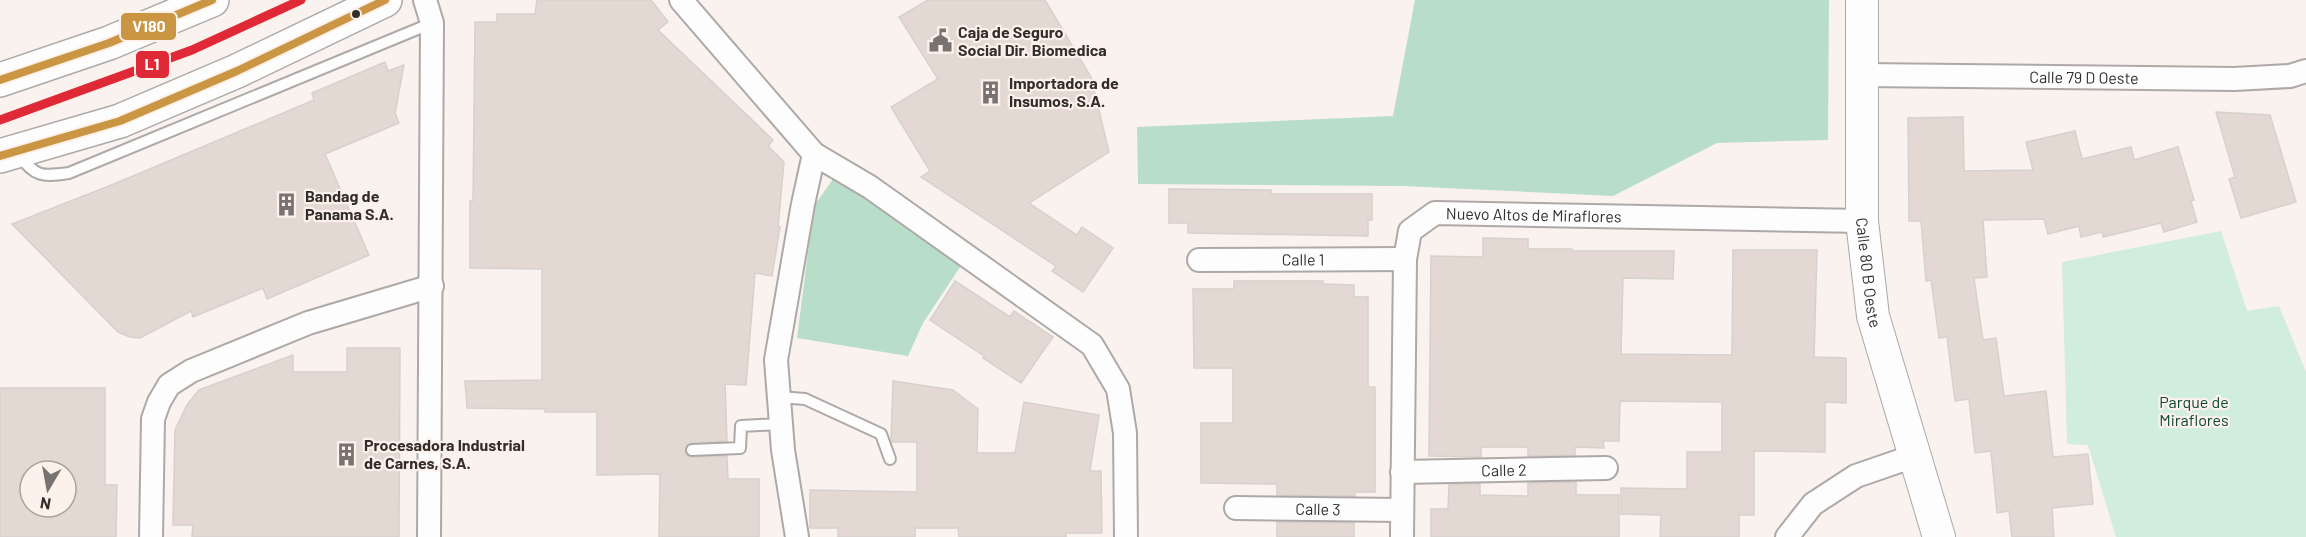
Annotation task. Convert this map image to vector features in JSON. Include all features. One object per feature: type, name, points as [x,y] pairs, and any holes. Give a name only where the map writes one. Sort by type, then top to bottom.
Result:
[{"type":"main road","points":[[0,80],[109,43],[212,0]]},
{"type":"main road","points":[[8,153],[120,121],[237,71],[385,0]]},
{"type":"street","points":[[425,0],[432,23],[429,537]]},
{"type":"street","points":[[681,0],[814,154],[870,187],[1092,345],[1118,389],[1125,433],[1126,537]]},
{"type":"street","name":"Calle 80 B Oeste","points":[[1862,0],[1862,221],[1873,316],[1939,537]]},
{"type":"street","name":"Calle 79 D Oeste","points":[[1862,75],[2234,79],[2290,76],[2306,71]]},
{"type":"street","points":[[797,537],[783,450],[776,360],[814,154]]},
{"type":"street","name":"Nuevo Altos de Miraflores","points":[[1402,537],[1405,259],[1410,231],[1435,213],[1862,221]]},
{"type":"street","name":"Calle 1","points":[[1199,260],[1405,259]]},
{"type":"street","points":[[151,537],[153,419],[159,402],[169,385],[190,371],[308,322],[432,286]]},
{"type":"street","points":[[1787,537],[1813,504],[1856,476],[1914,456]]},
{"type":"street","name":"Calle 2","points":[[1402,472],[1606,468]]},
{"type":"street","name":"Calle 3","points":[[1236,508],[1402,510]]},
{"type":"lane","points":[[8,153],[32,172],[50,176],[69,173],[432,23]]},
{"type":"lane","points":[[779,397],[805,399],[881,434],[890,459]]},
{"type":"lane","points":[[692,450],[740,448],[741,426],[781,424]]},
{"type":"green space","points":[[1415,0],[1829,0],[1828,140],[1717,143],[1613,196],[1403,186],[1138,184],[1137,127],[1393,116]]},
{"type":"green space","points":[[838,172],[962,264],[923,323],[908,356],[797,338],[814,206]]},
{"type":"green space","name":"Parque de Miraflores","points":[[2221,231],[2247,311],[2279,306],[2306,372],[2306,537],[2116,537],[2088,445],[2067,444],[2062,262]]},
{"type":"building","points":[[537,0],[651,0],[668,22],[658,30],[773,140],[768,146],[784,162],[778,227],[780,227],[772,276],[755,273],[746,385],[725,384],[727,441],[691,443],[685,450],[686,454],[692,457],[727,456],[728,479],[759,479],[759,537],[659,537],[660,474],[597,475],[597,412],[467,408],[465,381],[542,380],[542,269],[470,268],[475,22],[497,22],[497,14],[535,14]]},
{"type":"building","points":[[928,0],[1045,0],[1091,77],[1109,152],[1029,203],[1077,235],[1082,227],[1113,248],[1083,292],[1052,271],[1056,266],[921,177],[930,171],[891,107],[938,79],[899,17]]},
{"type":"building","points":[[385,62],[388,71],[404,65],[395,113],[399,123],[325,154],[369,255],[267,299],[263,288],[193,317],[191,311],[140,338],[118,332],[12,224],[314,100],[312,93]]},
{"type":"building","points":[[2216,112],[2270,115],[2296,202],[2241,218],[2229,179],[2235,177]]},
{"type":"building","points":[[1963,117],[1964,171],[2033,170],[2026,142],[2075,131],[2082,159],[2131,147],[2134,160],[2178,147],[2194,200],[2191,201],[2197,222],[2164,232],[2161,223],[2103,237],[2102,232],[2081,237],[2079,226],[2048,234],[2044,219],[1983,220],[1987,277],[1974,278],[1983,340],[1996,338],[2004,396],[2046,391],[2053,457],[2088,454],[2093,504],[2052,508],[2054,537],[2012,537],[2009,511],[1997,513],[1991,451],[1975,453],[1969,399],[1955,401],[1947,337],[1939,338],[1931,280],[1926,281],[1921,221],[1909,221],[1908,118]]},
{"type":"building","points":[[1169,189],[1271,190],[1271,194],[1372,194],[1372,220],[1368,220],[1368,236],[1188,233],[1188,223],[1169,223]]},
{"type":"building","points":[[1483,238],[1528,239],[1528,249],[1674,251],[1673,279],[1623,278],[1621,354],[1732,355],[1733,250],[1817,250],[1814,357],[1846,358],[1846,403],[1825,402],[1825,452],[1754,451],[1754,515],[1739,515],[1739,537],[1660,537],[1661,515],[1621,514],[1621,488],[1687,489],[1687,452],[1722,452],[1722,402],[1620,401],[1619,441],[1603,441],[1604,448],[1575,447],[1575,455],[1528,456],[1528,447],[1481,447],[1481,457],[1429,456],[1431,256],[1483,257]]},
{"type":"building","points":[[955,281],[1010,317],[1014,311],[1053,337],[1021,383],[930,320]]},
{"type":"building","points":[[1234,281],[1323,281],[1323,284],[1354,285],[1354,297],[1368,297],[1368,387],[1375,387],[1375,492],[1355,492],[1355,496],[1277,495],[1277,484],[1201,483],[1201,423],[1233,423],[1233,368],[1194,368],[1193,289],[1234,289]]},
{"type":"building","points":[[347,348],[400,348],[399,537],[192,537],[193,525],[173,525],[175,430],[187,405],[199,390],[293,355],[293,372],[347,372]]},
{"type":"building","points":[[893,381],[953,390],[978,409],[977,453],[1015,453],[1024,402],[1099,415],[1090,471],[1101,471],[1102,533],[1066,533],[1066,537],[959,537],[958,528],[915,528],[915,537],[838,537],[838,528],[810,528],[810,490],[917,492],[917,442],[892,442],[891,439]]},
{"type":"building","points":[[0,388],[105,388],[105,485],[117,485],[116,537],[0,537]]},
{"type":"building","points":[[1576,482],[1576,495],[1619,495],[1619,537],[1431,537],[1431,509],[1448,509],[1449,485],[1480,484],[1480,495],[1528,496],[1528,483]]},
{"type":"building","points":[[1277,522],[1354,523],[1354,537],[1277,537]]},
{"type":"transit line","name":"V180","points":[[0,80],[109,43],[212,0]]},
{"type":"transit line","name":"L1","points":[[0,120],[192,50],[301,0]]},
{"type":"transit line","name":"V180","points":[[0,156],[120,121],[237,71],[385,0]]},
{"type":"place","name":"Caja de Seguro Social Dir. Biomedica","points":[[940,41]]},
{"type":"place","name":"Importadora de Insumos, S.A.","points":[[991,92]]},
{"type":"place","name":"Bandag de Panama S.A.","points":[[287,205]]},
{"type":"place","name":"Procesadora Industrial de Carnes, S.A.","points":[[346,454]]}]
